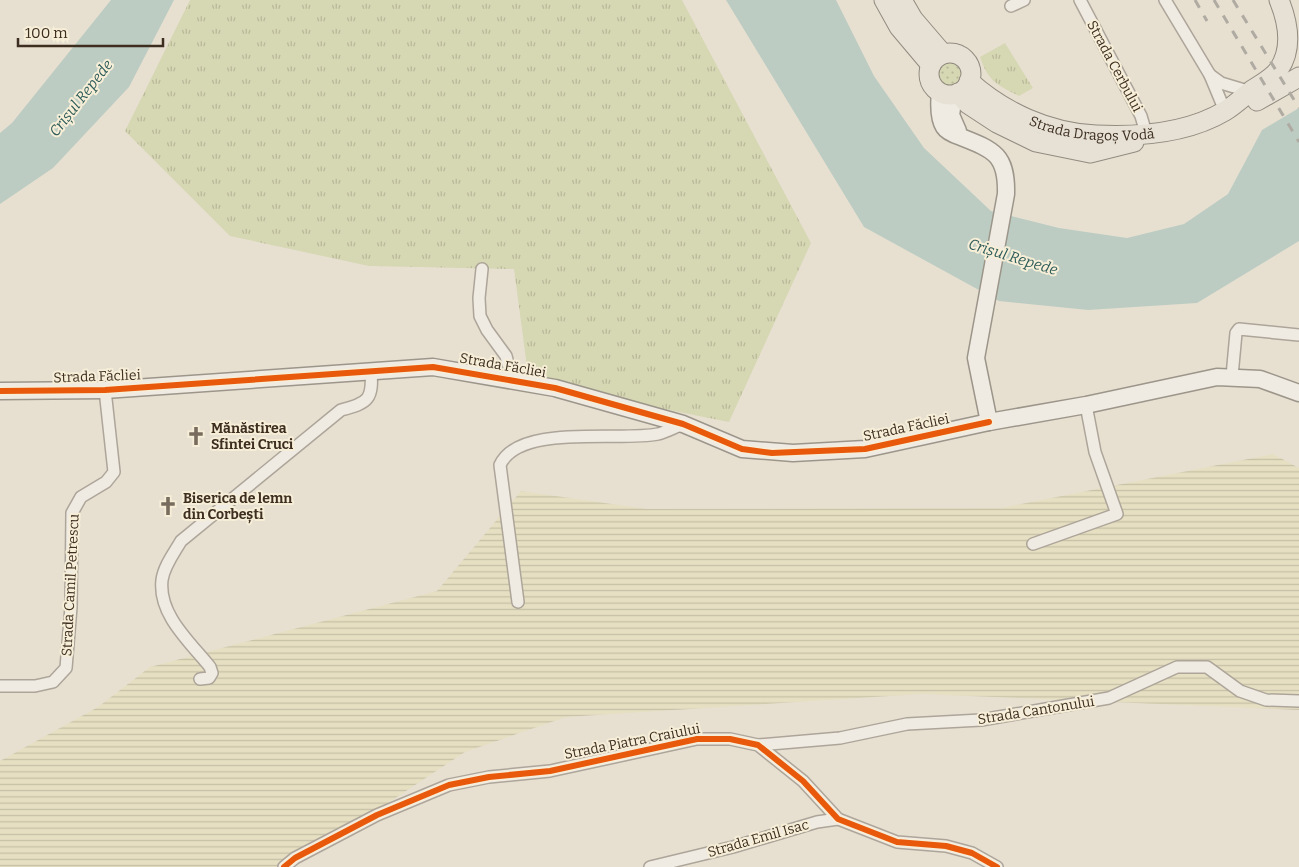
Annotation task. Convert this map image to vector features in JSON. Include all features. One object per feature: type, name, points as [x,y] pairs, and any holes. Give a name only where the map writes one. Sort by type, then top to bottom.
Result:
[{"type":"main road","points":[[884,0],[899,27],[937,59]]},
{"type":"main road","points":[[902,0],[937,59]]},
{"type":"main road","name":"Strada Dragoș Vodă","points":[[937,59],[929,71],[931,83],[958,93],[987,97],[1018,115],[1063,130],[1095,135],[1174,130],[1225,111],[1278,71],[1287,51],[1288,40],[1287,28],[1279,0]]},
{"type":"main road","points":[[937,59],[956,54],[967,62],[970,68],[958,93]]},
{"type":"main road","name":"Strada Dragoș Vodă","points":[[958,93],[1018,134],[1036,142],[1090,154],[1126,142],[1165,139],[1203,131],[1225,122],[1277,88],[1299,77]]},
{"type":"street","points":[[1011,6],[1024,0]]},
{"type":"street","name":"Strada Cerbului","points":[[1080,0],[1141,116],[1146,133]]},
{"type":"street","points":[[1165,0],[1210,75],[1225,111]]},
{"type":"street","points":[[1210,75],[1222,83],[1251,92]]},
{"type":"street","points":[[958,93],[951,115],[958,131],[984,147],[1001,161],[1005,170],[1006,194],[976,358],[989,422]]},
{"type":"street","name":"Strada Făcliei","points":[[482,269],[479,298],[480,316],[487,330],[506,356],[512,379]]},
{"type":"street","points":[[1232,376],[1236,333],[1239,329],[1299,335]]},
{"type":"street","name":"Strada Făcliei","points":[[0,391],[105,390],[432,367],[512,379],[555,388],[683,424],[742,449],[793,453],[865,449],[989,422],[1086,405],[1194,380],[1232,376],[1260,380],[1299,393]]},
{"type":"street","points":[[200,679],[209,678],[212,673],[210,667],[172,620],[164,602],[162,580],[180,541],[341,410],[359,405],[368,399],[372,390],[371,370]]},
{"type":"street","name":"Strada Camil Petrescu","points":[[0,686],[35,686],[53,682],[66,668],[71,607],[72,513],[81,497],[106,482],[114,472],[105,390]]},
{"type":"street","points":[[1033,544],[1117,514],[1095,452],[1086,405]]},
{"type":"street","points":[[518,602],[500,465],[511,450],[544,440],[658,434],[683,424]]},
{"type":"street","name":"Strada Cantonului","points":[[758,745],[840,738],[907,724],[981,720],[1100,700],[1109,698],[1177,667],[1207,667],[1240,691],[1266,700],[1299,701]]},
{"type":"street","name":"Strada Piatra Craiului","points":[[284,867],[295,858],[377,815],[449,785],[489,777],[550,771],[697,739],[730,739],[758,745],[804,781],[838,819],[897,842],[946,846],[972,853],[997,867]]},
{"type":"street","name":"Strada Emil Isac","points":[[650,867],[733,847],[794,828],[838,819]]},
{"type":"shaded area","points":[[1273,454],[1299,468],[1299,710],[921,694],[566,717],[465,752],[291,867],[0,867],[0,761],[98,707],[150,667],[437,591],[521,491],[647,509],[1001,508]]},
{"type":"green space","points":[[190,0],[682,0],[811,243],[729,422],[529,382],[514,269],[369,266],[230,236],[125,131]]},
{"type":"green space","points":[[1005,43],[1033,88],[1019,96],[1005,89],[990,77],[980,57]]},
{"type":"green space","points":[[950,61],[959,65],[963,74],[959,83],[950,87],[941,83],[937,74],[941,65]]},
{"type":"water","name":"Crișul Repede","points":[[111,0],[174,0],[129,87],[53,168],[0,204],[0,133],[12,123]]},
{"type":"water","name":"Crișul Repede","points":[[726,0],[836,0],[874,76],[924,148],[991,211],[1059,228],[1127,238],[1184,224],[1228,194],[1262,130],[1299,108],[1299,241],[1197,303],[1088,310],[999,301],[864,227]]},
{"type":"railway","points":[[1195,0],[1207,21]]},
{"type":"railway","points":[[1214,0],[1299,142]]},
{"type":"railway","points":[[1233,0],[1299,108]]},
{"type":"cycle path","points":[[0,391],[105,390],[433,367],[555,388],[683,424],[742,449],[772,453],[865,449],[989,422]]},
{"type":"cycle path","points":[[284,867],[295,858],[377,815],[449,785],[489,777],[550,771],[697,739],[730,739],[758,745],[803,781],[838,819],[897,842],[946,846],[972,853],[997,867]]},
{"type":"place","name":"Mănăstirea Sfintei Cruci","points":[[196,436]]},
{"type":"place","name":"Biserica de lemn din Corbești","points":[[168,506]]}]
